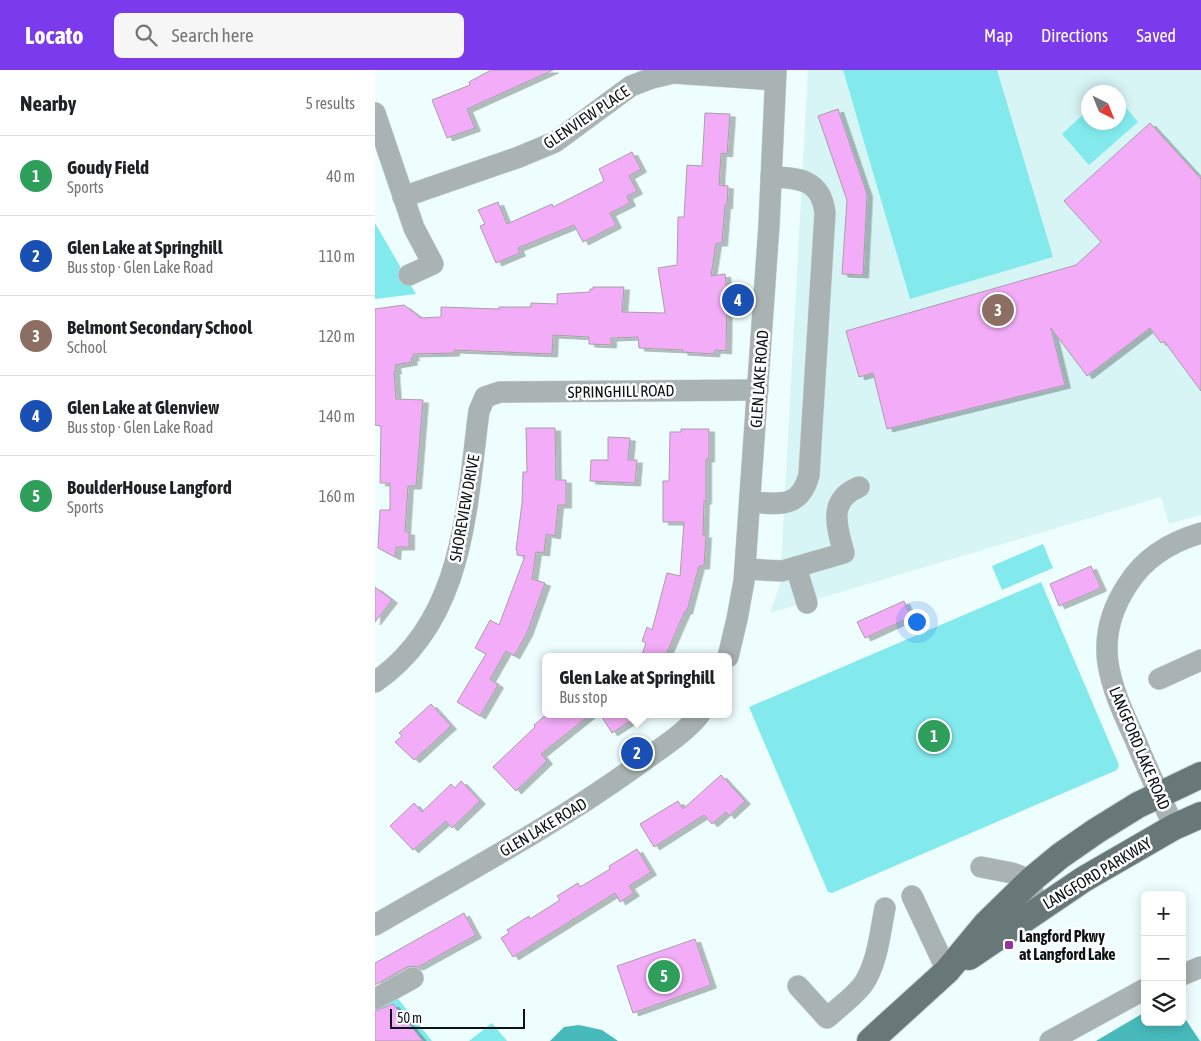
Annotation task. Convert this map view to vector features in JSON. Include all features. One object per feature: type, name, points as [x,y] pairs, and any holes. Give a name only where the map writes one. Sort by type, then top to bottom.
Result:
[{"type":"main road","name":"LANGFORD PARKWAY","points":[[870,1041],[947,971],[986,924],[1031,880],[1096,831],[1159,794],[1201,775]]},
{"type":"main road","name":"LANGFORD PARKWAY","points":[[947,971],[1084,879],[1174,827],[1201,815]]},
{"type":"street","name":"GLENVIEW PLACE","points":[[403,197],[519,157],[555,142],[631,86],[652,78],[673,73],[776,75]]},
{"type":"street","name":"GLEN LAKE ROAD","points":[[729,653],[737,619],[745,569],[758,390],[776,75]]},
{"type":"street","points":[[375,113],[403,197],[415,228],[433,264],[409,275]]},
{"type":"street","points":[[750,502],[779,504],[791,501],[801,494],[809,475],[825,213],[824,202],[819,192],[799,178],[771,177]]},
{"type":"street","name":"SPRINGHILL ROAD","points":[[485,397],[500,392],[758,390]]},
{"type":"street","name":"SHOREVIEW DRIVE","points":[[375,682],[407,655],[426,632],[443,601],[456,562],[464,526],[479,411],[485,397]]},
{"type":"street","points":[[745,569],[782,571],[844,553],[836,524],[837,510],[847,492],[859,487]]},
{"type":"street","name":"LANGFORD LAKE ROAD","points":[[1174,827],[1111,681],[1107,646],[1114,610],[1123,591],[1135,573],[1151,556],[1169,545],[1201,533]]},
{"type":"street","points":[[796,567],[807,603]]},
{"type":"street","points":[[1159,679],[1201,660]]},
{"type":"street","name":"GLEN LAKE ROAD","points":[[375,925],[542,829],[600,792],[663,747],[697,718]]},
{"type":"street","points":[[981,867],[1012,873],[1031,880],[1036,911]]},
{"type":"street","points":[[911,896],[947,971]]},
{"type":"street","points":[[799,986],[827,1018],[863,984],[871,969],[885,908]]},
{"type":"street","points":[[1186,973],[1201,967]]},
{"type":"street","points":[[375,999],[413,978]]},
{"type":"street","points":[[1050,1041],[1141,992]]},
{"type":"shaded area","points":[[808,70],[1201,70],[1201,515],[1169,524],[1161,497],[770,613],[780,584]]},
{"type":"shaded area","points":[[843,70],[997,70],[1053,257],[910,299]]},
{"type":"shaded area","points":[[1126,107],[1138,122],[1089,165],[1062,134],[1081,116],[1081,130],[1126,130]]},
{"type":"shaded area","points":[[375,223],[416,294],[375,299]]},
{"type":"shaded area","points":[[1043,544],[1053,568],[1002,590],[992,566]]},
{"type":"shaded area","points":[[1041,582],[1119,765],[1117,770],[832,893],[828,892],[749,707]]},
{"type":"shaded area","points":[[395,995],[432,1041],[375,1041],[375,1010]]},
{"type":"shaded area","points":[[1141,1014],[1141,1026],[1186,1026],[1186,1020],[1200,1041],[1096,1041]]},
{"type":"shaded area","points":[[492,1023],[507,1041],[469,1041]]},
{"type":"shaded area","points":[[579,1025],[602,1030],[618,1041],[550,1041],[564,1027]]},
{"type":"building","points":[[491,70],[553,70],[467,109],[475,128],[447,138],[432,100],[470,85],[469,82]]},
{"type":"building","points":[[838,109],[867,194],[863,275],[842,274],[847,200],[818,116]]},
{"type":"building","points":[[705,113],[730,114],[727,154],[721,153],[719,185],[728,186],[727,206],[725,205],[722,243],[716,243],[711,276],[725,274],[727,292],[726,351],[715,350],[714,354],[682,352],[683,350],[639,348],[638,337],[611,338],[611,345],[589,344],[589,337],[553,335],[552,354],[454,350],[454,353],[413,354],[412,362],[395,365],[396,371],[394,371],[396,399],[423,400],[416,486],[408,486],[405,532],[409,532],[409,547],[396,547],[395,557],[378,548],[380,510],[390,510],[390,483],[380,483],[381,426],[375,425],[375,309],[404,305],[421,318],[441,317],[441,307],[499,309],[499,307],[531,307],[531,303],[557,304],[557,294],[590,292],[590,289],[593,289],[593,287],[624,287],[622,312],[665,313],[658,268],[677,265],[678,217],[684,217],[687,165],[702,166]]},
{"type":"building","points":[[1150,123],[1201,179],[1201,391],[1164,341],[1161,343],[1150,328],[1087,376],[1051,328],[1065,385],[887,429],[873,373],[859,377],[846,331],[1076,265],[1101,242],[1064,201]]},
{"type":"building","points":[[632,152],[641,169],[629,176],[637,191],[627,196],[630,203],[610,213],[616,225],[583,242],[574,225],[518,248],[520,253],[496,263],[480,226],[485,224],[478,210],[498,202],[507,224],[552,204],[553,207],[604,181],[599,169]]},
{"type":"building","points":[[526,428],[555,428],[556,480],[566,480],[566,505],[558,505],[555,536],[546,534],[544,553],[536,552],[532,579],[545,583],[527,633],[514,656],[506,651],[490,679],[498,685],[480,716],[457,702],[486,654],[475,648],[490,620],[499,625],[525,556],[517,555],[516,550],[522,503],[523,472],[527,472]]},
{"type":"building","points":[[681,429],[709,429],[709,459],[706,459],[706,501],[704,501],[703,535],[706,535],[704,566],[699,566],[687,611],[685,611],[667,653],[642,653],[646,643],[642,641],[647,627],[652,630],[667,573],[680,576],[684,522],[663,522],[663,481],[669,481],[670,432],[681,432]]},
{"type":"building","points":[[608,437],[630,438],[628,460],[637,460],[635,483],[590,481],[591,460],[608,460]]},
{"type":"building","points":[[1091,566],[1101,588],[1059,606],[1050,584]]},
{"type":"building","points":[[375,587],[392,600],[375,622]]},
{"type":"building","points":[[904,601],[911,617],[865,638],[857,622]]},
{"type":"building","points":[[431,704],[451,726],[414,760],[395,742],[402,736],[399,733]]},
{"type":"building","points":[[542,718],[586,718],[541,754],[547,761],[516,791],[493,767],[535,727],[534,725]]},
{"type":"building","points":[[603,718],[635,718],[612,733]]},
{"type":"building","points":[[721,775],[745,801],[729,816],[726,812],[712,824],[704,815],[654,847],[640,824],[678,801],[683,809]]},
{"type":"building","points":[[461,781],[480,801],[452,828],[446,821],[413,850],[390,826],[414,803],[422,812],[451,784],[455,788]]},
{"type":"building","points":[[637,849],[651,872],[629,886],[634,893],[620,902],[615,893],[513,957],[501,938],[509,933],[507,930],[529,916],[530,919],[560,900],[557,896],[578,883],[580,887],[610,869],[609,866]]},
{"type":"building","points":[[464,913],[476,935],[418,967],[407,967],[375,985],[375,963]]},
{"type":"building","points":[[695,939],[711,985],[633,1013],[617,966]]},
{"type":"building","points":[[393,1004],[423,1041],[375,1041],[375,1011]]},
{"type":"place","name":"Glen Lake at Glenview","points":[[738,300]]},
{"type":"place","name":"Belmont Secondary School","points":[[998,310]]},
{"type":"place","name":"Goudy Field","points":[[934,736]]},
{"type":"place","name":"Glen Lake at Springhill","points":[[637,753]]},
{"type":"place","name":"Langford Pkwy at Langford Lake","points":[[1009,945]]},
{"type":"place","name":"BoulderHouse Langford","points":[[664,976]]}]
